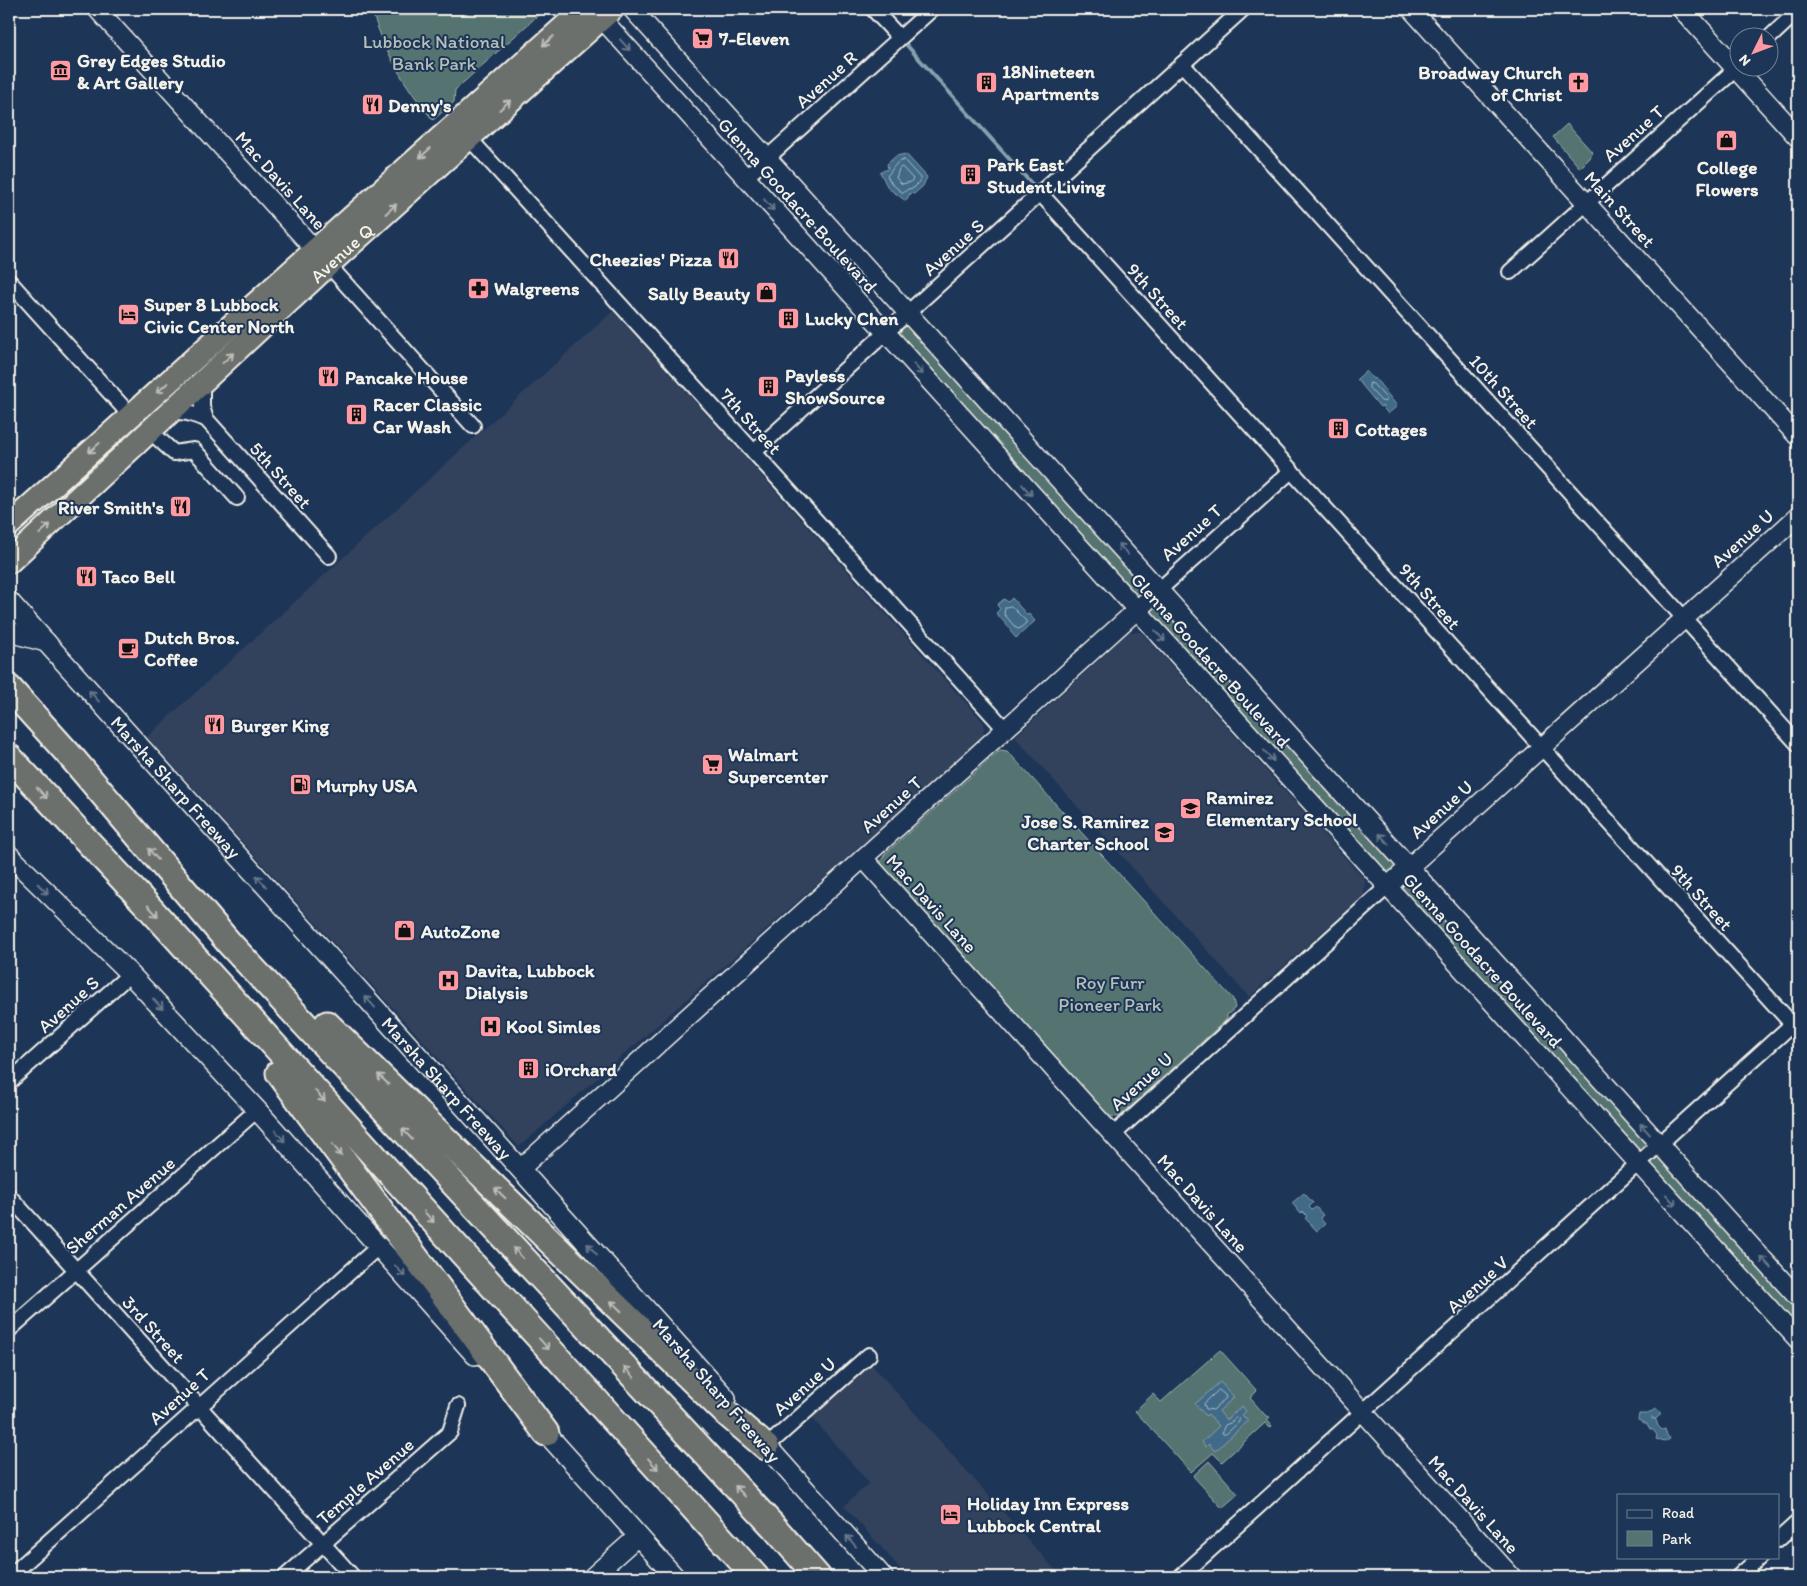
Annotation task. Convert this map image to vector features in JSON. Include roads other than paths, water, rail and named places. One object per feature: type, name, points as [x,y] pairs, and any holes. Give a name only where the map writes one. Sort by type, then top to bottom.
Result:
[{"type":"highway","name":"Avenue Q","points":[[9,562],[202,383],[322,258],[597,11]]},
{"type":"highway","name":"Avenue Q","points":[[9,524],[131,416],[469,138],[597,11]]},
{"type":"highway","points":[[9,676],[73,759]]},
{"type":"highway","points":[[9,688],[73,759],[230,944],[773,1526],[818,1577]]},
{"type":"highway","points":[[9,757],[193,956],[756,1577]]},
{"type":"highway","points":[[230,944],[263,962],[719,1406],[766,1447]]},
{"type":"highway","points":[[193,956],[546,1433]]},
{"type":"main road","points":[[1682,9],[1730,58]]},
{"type":"main road","points":[[1748,78],[1798,137]]},
{"type":"main road","name":"Marsha Sharp Freeway","points":[[9,601],[730,1402],[766,1447],[883,1577]]},
{"type":"main road","points":[[9,632],[46,642]]},
{"type":"main road","points":[[9,855],[130,974],[257,1110],[675,1577]]},
{"type":"street","name":"Mac Davis Lane","points":[[97,9],[473,426]]},
{"type":"street","name":"Glenna Goodacre Boulevard","points":[[632,9],[1798,1298]]},
{"type":"street","points":[[874,9],[900,38]]},
{"type":"street","name":"Avenue R","points":[[745,178],[932,9]]},
{"type":"street","name":"Avenue S","points":[[754,452],[1244,9]]},
{"type":"street","name":"Main Street","points":[[1411,9],[1798,437]]},
{"type":"street","name":"Glenna Goodacre Boulevard","points":[[597,11],[885,333],[1798,1340]]},
{"type":"street","points":[[1780,28],[1798,11]]},
{"type":"street","name":"10th Street","points":[[1182,64],[1798,744]]},
{"type":"street","name":"Avenue T","points":[[1510,272],[1730,73]]},
{"type":"street","name":"7th Street","points":[[469,138],[1005,729]]},
{"type":"street","name":"9th Street","points":[[1040,193],[1541,748],[1795,1022]]},
{"type":"street","points":[[9,281],[131,416]]},
{"type":"street","points":[[202,383],[202,407],[206,419]]},
{"type":"street","points":[[171,411],[188,413],[206,419]]},
{"type":"street","name":"5th Street","points":[[206,419],[329,556]]},
{"type":"street","points":[[150,431],[174,453],[194,450],[237,498]]},
{"type":"street","name":"Avenue T","points":[[520,1168],[1291,470]]},
{"type":"street","name":"Avenue U","points":[[1113,1135],[1798,516]]},
{"type":"street","name":"Mac Davis Lane","points":[[863,858],[1512,1577]]},
{"type":"street","name":"Avenue S","points":[[9,1082],[130,974]]},
{"type":"street","name":"Avenue V","points":[[1180,1577],[1795,1022]]},
{"type":"street","name":"Sherman Avenue","points":[[9,1330],[257,1110]]},
{"type":"street","name":"3rd Street","points":[[9,1196],[353,1577]]},
{"type":"street","name":"Avenue T","points":[[9,1577],[378,1247]]},
{"type":"street","name":"Avenue U","points":[[766,1447],[869,1355]]},
{"type":"street","name":"Temple Avenue","points":[[286,1577],[450,1432],[458,1406]]},
{"type":"street","points":[[1780,1538],[1798,1522]]},
{"type":"street","points":[[592,1577],[638,1536]]},
{"type":"street","points":[[1738,1577],[1759,1558]]},
{"type":"water","points":[[906,154],[927,177],[923,186],[914,194],[910,193],[906,201],[888,188],[880,172],[888,169],[887,164],[896,156]]},
{"type":"water","points":[[1366,371],[1373,379],[1375,378],[1397,406],[1388,414],[1357,379]]},
{"type":"water","points":[[1012,598],[1035,621],[1016,638],[996,613],[1000,609],[997,605],[1004,599],[1008,602]]},
{"type":"water","points":[[1304,1193],[1313,1203],[1309,1207],[1312,1210],[1316,1207],[1323,1215],[1320,1218],[1325,1224],[1317,1231],[1305,1218],[1307,1216],[1303,1212],[1301,1214],[1292,1203]]},
{"type":"water","points":[[1220,1382],[1234,1397],[1219,1411],[1226,1420],[1242,1406],[1246,1411],[1242,1415],[1248,1421],[1215,1451],[1209,1444],[1206,1447],[1202,1442],[1219,1426],[1195,1404]]},
{"type":"water","points":[[1655,1409],[1660,1412],[1660,1415],[1656,1419],[1651,1418],[1656,1420],[1662,1430],[1665,1429],[1670,1439],[1664,1442],[1656,1439],[1657,1435],[1653,1430],[1647,1424],[1638,1420],[1639,1414],[1648,1414]]},
{"type":"waterway","points":[[903,41],[1039,192]]},
{"type":"place","name":"7-Eleven","points":[[703,38]]},
{"type":"place","name":"Grey Edges Studio & Art Gallery","points":[[61,71]]},
{"type":"place","name":"18Nineteen Apartments","points":[[986,82]]},
{"type":"place","name":"Broadway Church of Christ","points":[[1578,83]]},
{"type":"place","name":"Denny's","points":[[372,105]]},
{"type":"place","name":"College Flowers","points":[[1727,141]]},
{"type":"place","name":"Park East Student Living","points":[[971,175]]},
{"type":"place","name":"Cheezies' Pizza","points":[[728,259]]},
{"type":"place","name":"Walgreens","points":[[478,288]]},
{"type":"place","name":"Sally Beauty","points":[[766,293]]},
{"type":"place","name":"Super 8 Lubbock Civic Center North","points":[[128,315]]},
{"type":"place","name":"Lucky Chen","points":[[789,318]]},
{"type":"place","name":"Pancake House","points":[[329,377]]},
{"type":"place","name":"Payless ShowSource","points":[[769,386]]},
{"type":"place","name":"Racer Classic Car Wash","points":[[357,415]]},
{"type":"place","name":"Cottages","points":[[1339,429]]},
{"type":"place","name":"River Smith's","points":[[180,507]]},
{"type":"place","name":"Taco Bell","points":[[86,576]]},
{"type":"place","name":"Dutch Bros. Coffee","points":[[128,648]]},
{"type":"place","name":"Burger King","points":[[215,725]]},
{"type":"place","name":"Walmart Supercenter","points":[[712,765]]},
{"type":"place","name":"Murphy USA","points":[[300,785]]},
{"type":"place","name":"Ramirez Elementary School","points":[[1190,808]]},
{"type":"place","name":"Jose S. Ramirez Charter School","points":[[1165,832]]},
{"type":"place","name":"AutoZone","points":[[405,931]]},
{"type":"place","name":"Davita, Lubbock Dialysis","points":[[449,981]]},
{"type":"place","name":"Kool Simles","points":[[490,1026]]},
{"type":"place","name":"iOrchard","points":[[529,1069]]},
{"type":"place","name":"Holiday Inn Express Lubbock Central","points":[[951,1514]]},
{"type":"park label","name":"Lubbock National Bank Park","points":[[434,52]]},
{"type":"park label","name":"Roy Furr Pioneer Park","points":[[1110,993]]}]
